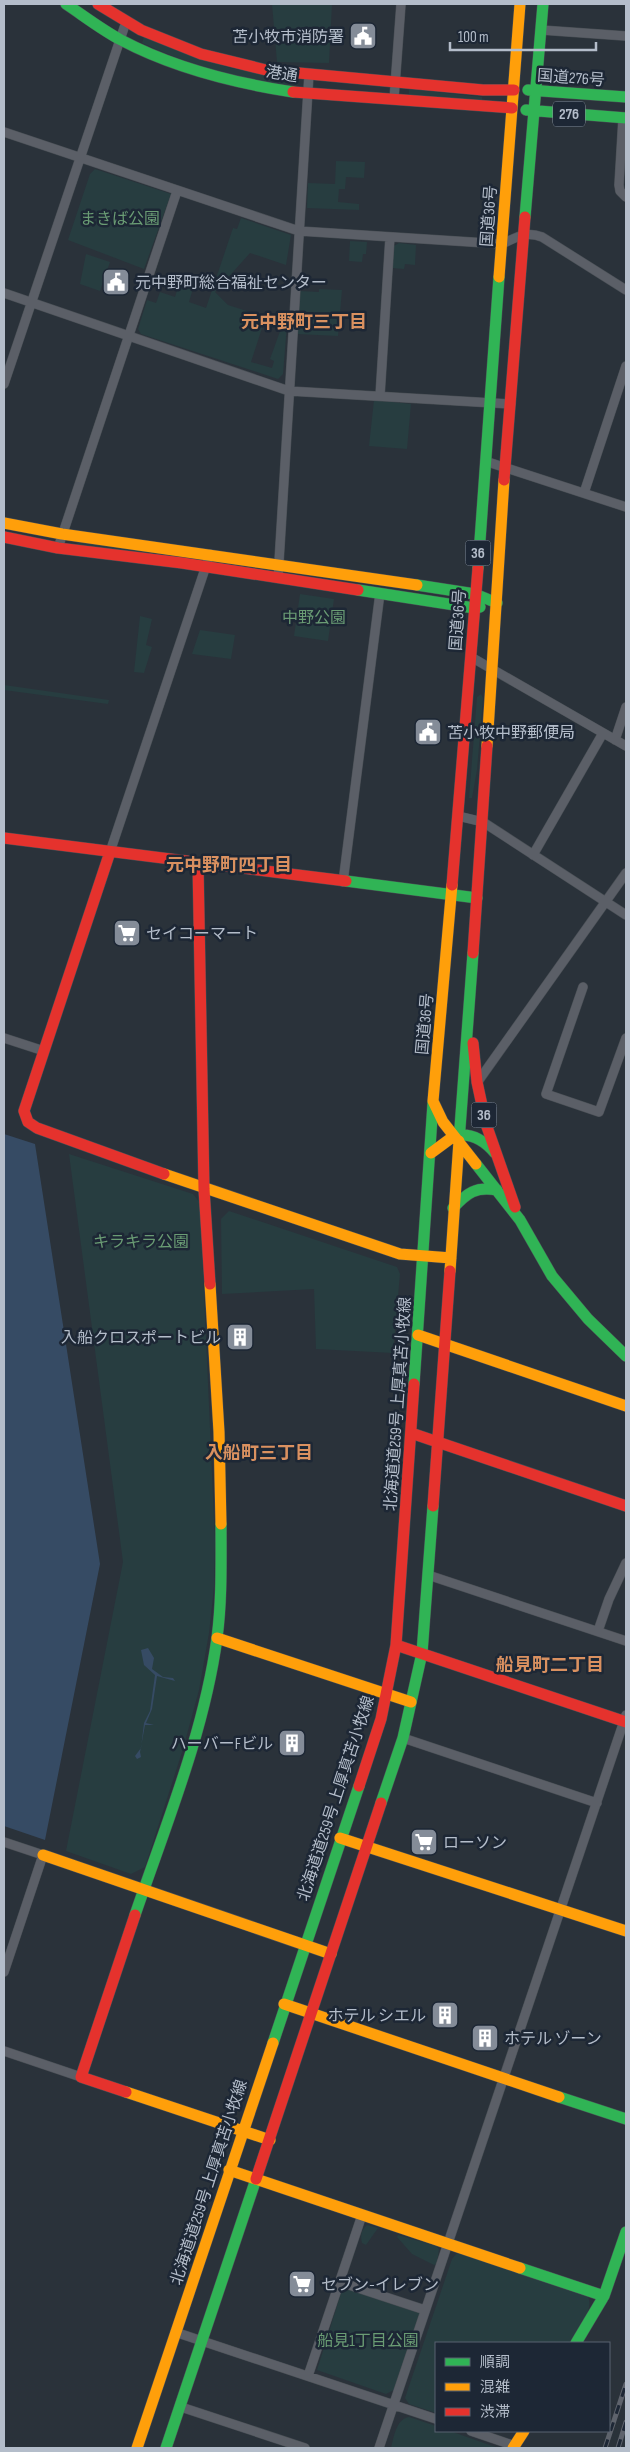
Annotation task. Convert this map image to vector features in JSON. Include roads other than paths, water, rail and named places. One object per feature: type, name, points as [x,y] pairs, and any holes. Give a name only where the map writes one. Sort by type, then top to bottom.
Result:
[{"type":"main road","name":"港通","points":[[66,4],[120,40],[179,65],[234,81],[308,94],[512,108]]},
{"type":"main road","name":"港通","points":[[98,4],[126,22],[200,54],[266,70],[395,80],[483,90],[514,90]]},
{"type":"main road","name":"国道36号","points":[[433,1101],[471,657],[520,4]]},
{"type":"main road","name":"36","points":[[457,1137],[483,822],[505,467],[543,4]]},
{"type":"main road","name":"国道276号","points":[[514,90],[626,97]]},
{"type":"main road","name":"276","points":[[512,108],[625,118]]},
{"type":"main road","points":[[4,523],[62,534],[279,564],[475,594],[497,603]]},
{"type":"main road","points":[[4,537],[58,548],[205,567],[474,608],[497,603]]},
{"type":"main road","points":[[4,838],[477,898]]},
{"type":"main road","points":[[110,852],[24,1111],[28,1122],[37,1128],[204,1189],[400,1254],[450,1258]]},
{"type":"main road","points":[[198,864],[204,1189],[218,1432],[222,1586],[217,1638],[205,1701],[81,2077],[270,2140]]},
{"type":"main road","name":"36","points":[[469,1004],[477,1082],[486,1124],[520,1220]]},
{"type":"main road","name":"36","points":[[433,1101],[443,1122],[457,1137],[520,1220],[552,1276],[588,1320],[626,1356]]},
{"type":"main road","name":"北海道道259号 上厚真苫小牧線","points":[[137,2448],[380,1719],[386,1694],[396,1644],[431,1153],[433,1101]]},
{"type":"main road","name":"36","points":[[457,1137],[479,1138],[490,1146],[499,1158]]},
{"type":"main road","points":[[431,1153],[457,1137]]},
{"type":"main road","points":[[166,2448],[312,2013],[365,1846],[403,1738],[422,1653],[454,1208],[457,1137]]},
{"type":"main road","points":[[454,1208],[469,1191],[484,1186],[497,1190]]},
{"type":"main road","points":[[418,1335],[626,1406]]},
{"type":"main road","points":[[411,1433],[626,1506]]},
{"type":"main road","points":[[217,1638],[411,1702]]},
{"type":"main road","points":[[396,1644],[626,1720]]},
{"type":"main road","points":[[340,1838],[626,1931]]},
{"type":"main road","points":[[43,1855],[331,1954]]},
{"type":"main road","points":[[284,2004],[626,2118]]},
{"type":"main road","points":[[229,2170],[604,2296]]},
{"type":"main road","points":[[577,2342],[604,2296],[626,2232]]},
{"type":"main road","points":[[514,2447],[523,2432]]},
{"type":"street","points":[[394,99],[401,4]]},
{"type":"street","points":[[4,384],[126,22]]},
{"type":"street","points":[[541,30],[626,36]]},
{"type":"street","points":[[278,578],[309,74]]},
{"type":"street","points":[[625,118],[619,185],[620,191],[626,197]]},
{"type":"street","points":[[4,132],[299,231],[502,244],[524,233],[542,237],[626,290]]},
{"type":"street","points":[[58,548],[177,191]]},
{"type":"street","points":[[380,396],[390,237]]},
{"type":"street","points":[[4,293],[289,391],[510,404]]},
{"type":"street","points":[[584,493],[626,366]]},
{"type":"street","points":[[485,461],[626,507]]},
{"type":"street","points":[[110,852],[210,554]]},
{"type":"street","points":[[343,882],[380,593]]},
{"type":"street","points":[[471,657],[626,746]]},
{"type":"street","points":[[615,740],[626,707]]},
{"type":"street","points":[[533,854],[603,733]]},
{"type":"street","points":[[458,816],[483,822],[626,915]]},
{"type":"street","points":[[477,1082],[485,1068],[626,873]]},
{"type":"street","points":[[583,987],[546,1094],[599,1112],[626,1038]]},
{"type":"street","points":[[4,1038],[44,1051]]},
{"type":"street","points":[[598,1631],[609,1600],[626,1563]]},
{"type":"street","points":[[428,1575],[626,1640]]},
{"type":"street","points":[[379,2448],[626,1720]]},
{"type":"street","points":[[403,1738],[597,1803]]},
{"type":"street","points":[[4,1842],[43,1855],[8,1948],[4,1972]]},
{"type":"street","points":[[4,2051],[81,2077]]},
{"type":"street","points":[[308,2376],[362,2215]]},
{"type":"street","points":[[340,2282],[426,2310]]},
{"type":"street","points":[[175,2332],[435,2419]]},
{"type":"street","points":[[181,2407],[305,2448]]},
{"type":"street","points":[[473,2432],[514,2447]]},
{"type":"water","points":[[4,1134],[35,1144],[100,1564],[45,1840],[4,1826]]},
{"type":"water","points":[[148,1648],[154,1658],[152,1669],[163,1677],[173,1678],[175,1681],[157,1676],[152,1709],[146,1723],[154,1725],[145,1725],[141,1744],[144,1723],[150,1711],[155,1675],[144,1665],[141,1650]]},
{"type":"water","points":[[141,1748],[141,1757],[137,1759],[135,1756]]},
{"type":"railway","points":[[605,2448],[626,2384]]},
{"type":"railway","points":[[618,2448],[626,2422]]},
{"type":"place","name":"苫小牧市消防署","points":[[363,36]]},
{"type":"place","name":"元中野町総合福祉センター","points":[[116,282]]},
{"type":"place","name":"苫小牧中野郵便局","points":[[428,732]]},
{"type":"place","name":"セイコーマート","points":[[127,933]]},
{"type":"place","name":"入船クロスポートビル","points":[[240,1337]]},
{"type":"place","name":"ハーバーFビル","points":[[292,1743]]},
{"type":"place","name":"ローソン","points":[[424,1842]]},
{"type":"place","name":"ホテル シエル","points":[[445,2015]]},
{"type":"place","name":"ホテル ゾーン","points":[[485,2038]]},
{"type":"place","name":"セブン-イレブン","points":[[302,2284]]},
{"type":"district","name":"元中野町三丁目","points":[[304,322]]},
{"type":"district","name":"元中野町四丁目","points":[[229,865]]},
{"type":"district","name":"入船町三丁目","points":[[259,1453]]},
{"type":"district","name":"船見町二丁目","points":[[550,1665]]},
{"type":"park label","name":"まきば公園","points":[[120,218]]},
{"type":"park label","name":"中野公園","points":[[314,617]]},
{"type":"park label","name":"キラキラ公園","points":[[141,1241]]},
{"type":"park label","name":"船見1丁目公園","points":[[368,2340]]}]
